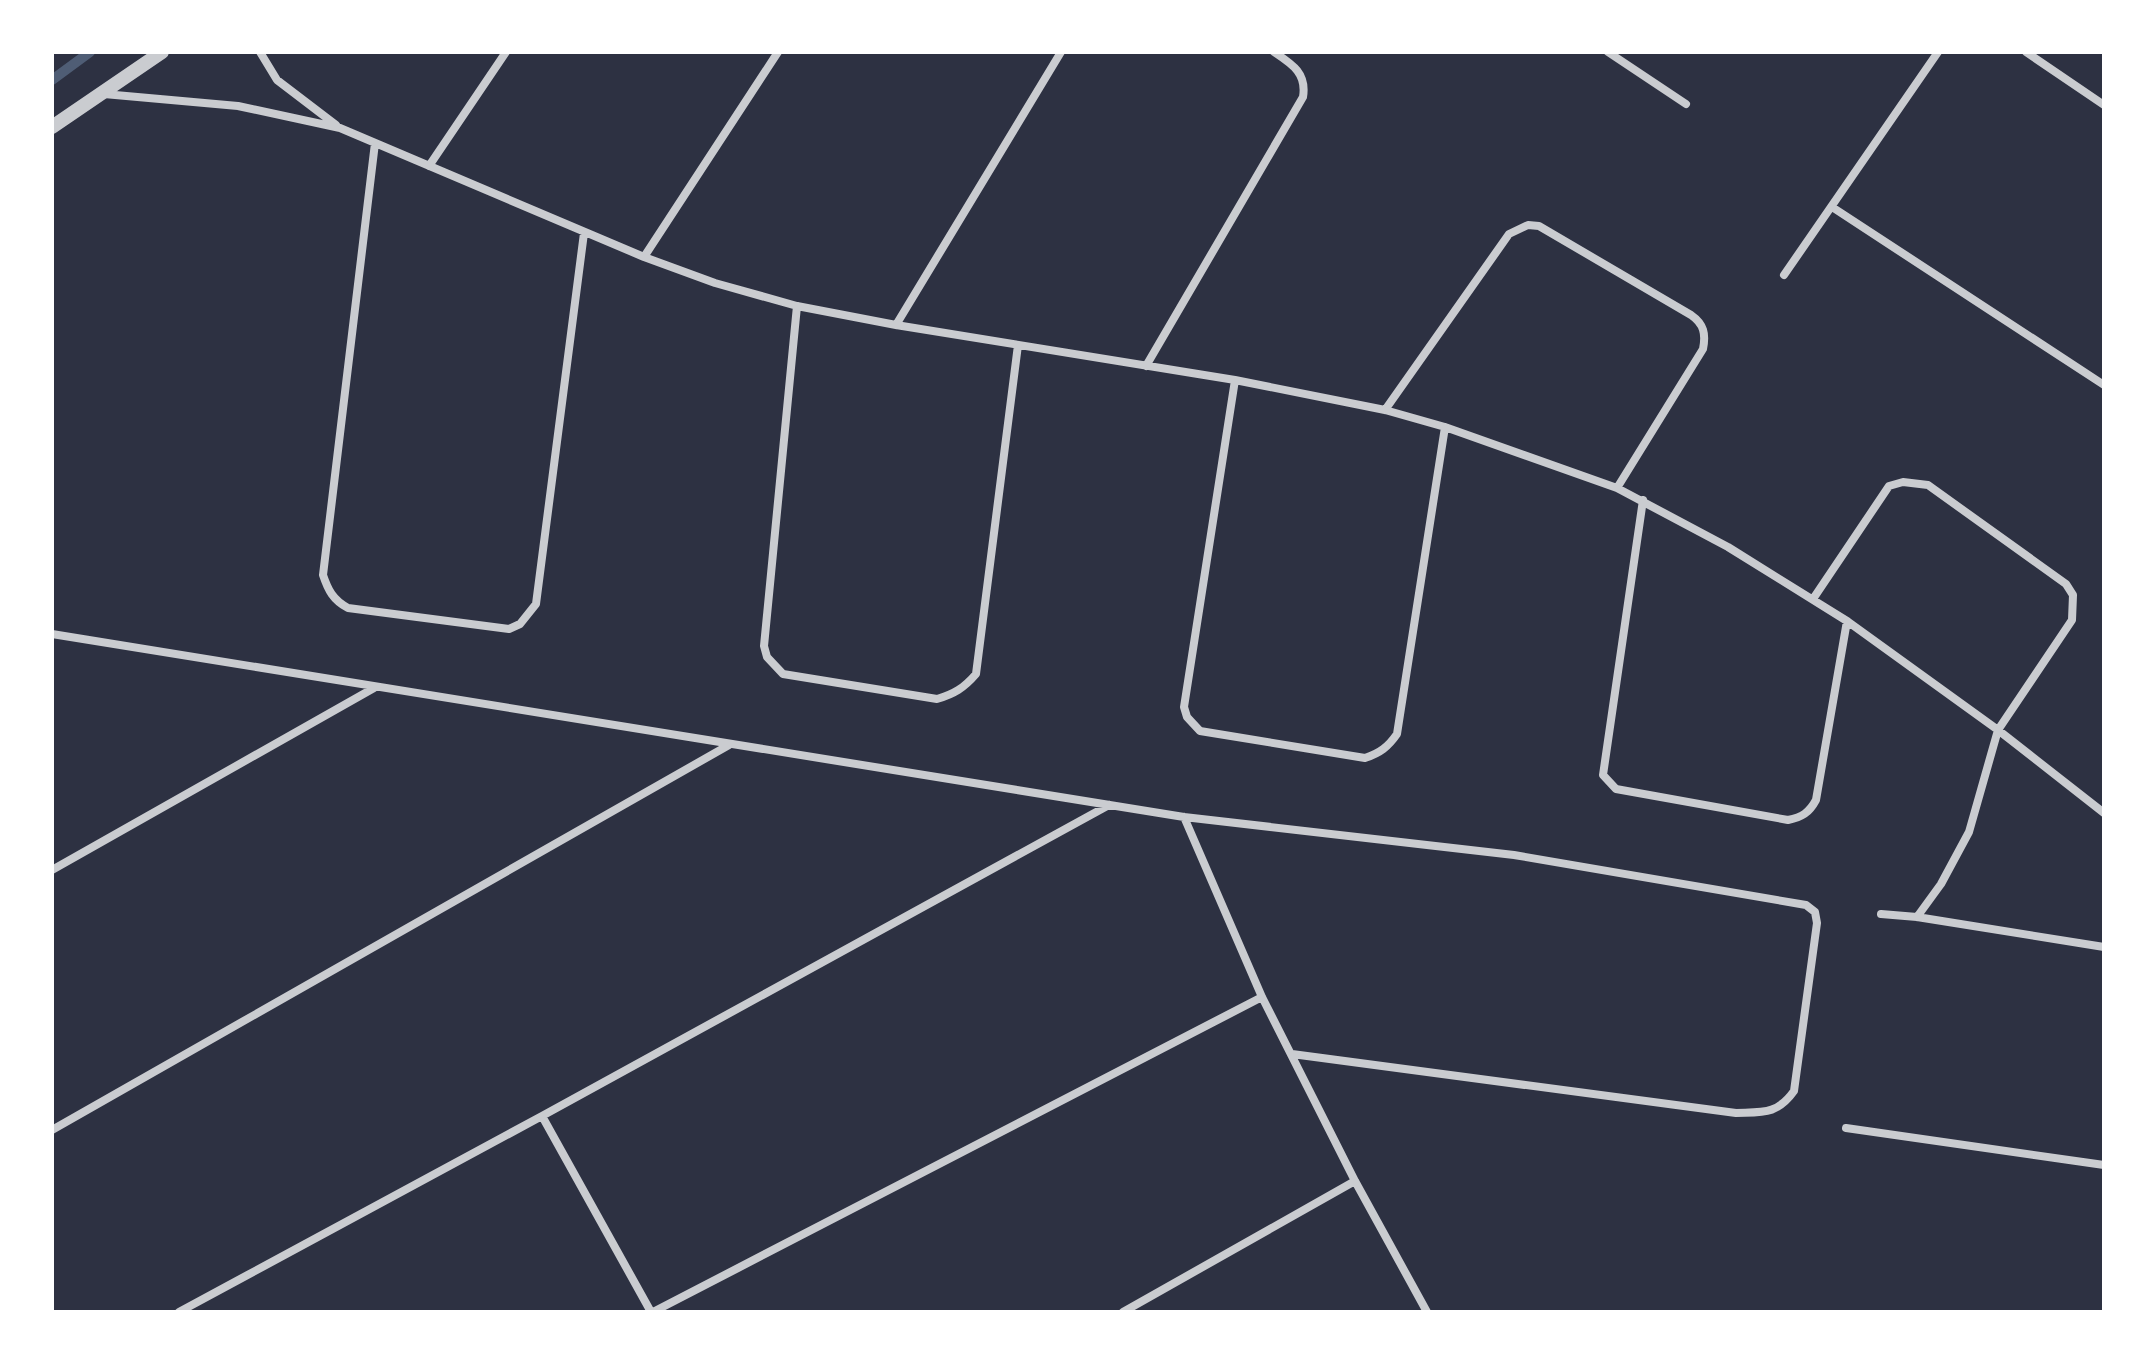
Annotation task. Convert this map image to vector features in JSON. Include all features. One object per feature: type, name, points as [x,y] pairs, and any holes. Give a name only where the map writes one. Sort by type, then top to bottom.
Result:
[{"type":"street","points":[[52,127],[162,52]]},
{"type":"street","points":[[260,52],[277,80],[340,128]]},
{"type":"street","points":[[429,166],[506,52]]},
{"type":"street","points":[[644,257],[778,52]]},
{"type":"street","points":[[896,325],[1061,52]]},
{"type":"street","points":[[1146,366],[1303,97],[1305,88],[1298,69],[1274,52]]},
{"type":"street","points":[[1608,52],[1686,104]]},
{"type":"street","points":[[1784,275],[1938,52]]},
{"type":"street","points":[[2026,52],[2104,105]]},
{"type":"street","points":[[99,94],[238,106],[340,128],[644,257],[715,283],[797,306],[1235,380],[1385,410],[1445,427],[1617,488],[1728,547],[1847,621],[1998,730],[2104,813]]},
{"type":"street","points":[[375,143],[323,575],[328,591],[348,608],[509,629],[520,624],[536,604],[584,233]]},
{"type":"street","points":[[1832,207],[2104,385]]},
{"type":"street","points":[[1385,410],[1509,234],[1528,225],[1539,226],[1691,315],[1702,326],[1705,337],[1703,349],[1617,488]]},
{"type":"street","points":[[797,306],[764,646],[774,668],[783,674],[937,699],[965,687],[976,674],[1018,345]]},
{"type":"street","points":[[1235,380],[1184,707],[1187,717],[1200,731],[1365,758],[1389,745],[1397,734],[1445,427]]},
{"type":"street","points":[[1813,599],[1889,486],[1903,482],[1928,485],[2066,584],[2073,595],[2072,620],[1998,730],[1969,832],[1941,884],[1917,917]]},
{"type":"street","points":[[1643,500],[1603,775],[1616,789],[1788,820],[1810,811],[1816,800],[1847,621]]},
{"type":"street","points":[[52,634],[1184,817],[1514,855],[1806,905],[1815,912],[1817,923],[1794,1091],[1784,1105],[1768,1112],[1736,1113],[1292,1054]]},
{"type":"street","points":[[52,870],[374,688]]},
{"type":"street","points":[[52,1130],[730,745]]},
{"type":"street","points":[[179,1312],[1109,805]]},
{"type":"street","points":[[1184,817],[1262,997],[1355,1181],[1427,1312]]},
{"type":"street","points":[[1881,914],[2104,947]]},
{"type":"street","points":[[542,1116],[652,1312],[1262,997]]},
{"type":"street","points":[[1846,1128],[2104,1165]]},
{"type":"street","points":[[1123,1312],[1355,1181]]},
{"type":"waterway","points":[[52,80],[90,52]]}]
